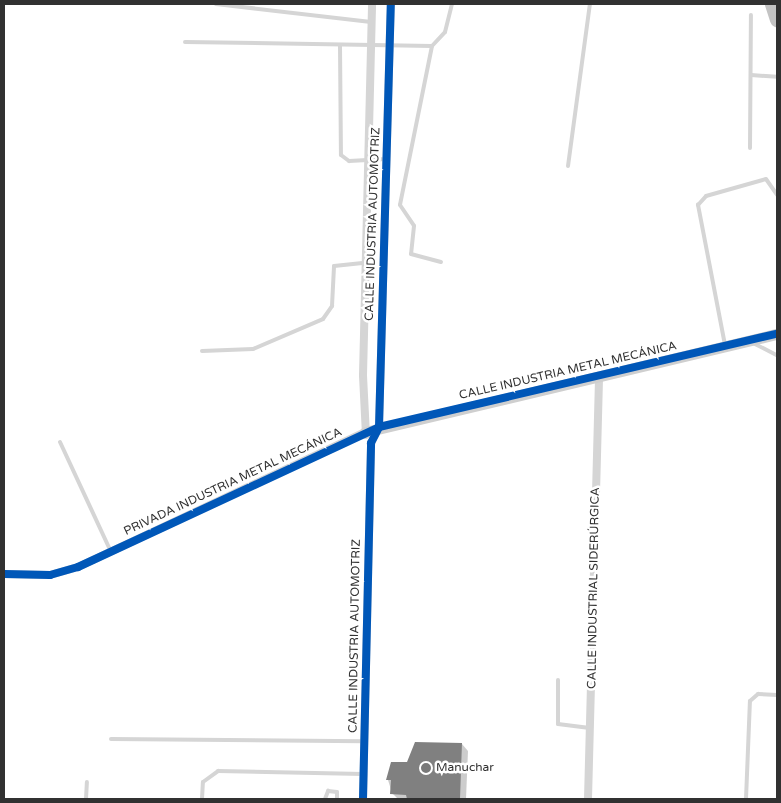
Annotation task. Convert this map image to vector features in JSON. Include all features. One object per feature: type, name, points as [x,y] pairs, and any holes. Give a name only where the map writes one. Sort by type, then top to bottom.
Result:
[{"type":"highway","points":[[772,4],[777,21]]},
{"type":"street","name":"CALLE INDUSTRIA AUTOMOTRIZ","points":[[371,443],[365,432],[366,262],[372,4]]},
{"type":"street","name":"CALLE INDUSTRIA AUTOMOTRIZ","points":[[362,799],[371,443],[379,427],[391,4]]},
{"type":"street","points":[[768,4],[777,21]]},
{"type":"street","name":"CALLE INDUSTRIA METAL MECÁNICA","points":[[365,432],[379,427],[777,334]]},
{"type":"street","name":"CALLE INDUSTRIAL SIDERÚRGICA","points":[[588,799],[599,376]]},
{"type":"street","name":"PRIVADA INDUSTRIA METAL MECÁNICA","points":[[4,574],[50,575],[110,552],[365,432]]},
{"type":"lane","points":[[216,4],[371,22]]},
{"type":"lane","points":[[441,262],[411,254],[414,226],[400,205],[432,46],[445,32],[452,4]]},
{"type":"lane","points":[[568,166],[590,4]]},
{"type":"lane","points":[[750,148],[751,15]]},
{"type":"lane","points":[[185,42],[340,46],[390,43],[432,46]]},
{"type":"lane","points":[[340,46],[340,152],[349,161],[386,159]]},
{"type":"lane","points":[[751,75],[777,77]]},
{"type":"lane","points":[[726,347],[698,205],[706,196],[766,179],[777,195]]},
{"type":"lane","points":[[202,351],[253,349],[323,319],[332,306],[334,266],[366,262]]},
{"type":"lane","points":[[750,341],[761,351],[777,355]]},
{"type":"lane","points":[[60,442],[110,552]]},
{"type":"lane","points":[[558,680],[558,724],[590,728]]},
{"type":"lane","points":[[746,799],[750,701],[758,694],[777,695]]},
{"type":"lane","points":[[111,739],[364,741]]},
{"type":"lane","points":[[202,799],[206,778],[218,771],[363,774]]},
{"type":"lane","points":[[86,799],[87,782]]},
{"type":"lane","points":[[325,799],[328,791],[336,792],[337,799]]},
{"type":"building","name":"Manuchar","points":[[415,742],[462,743],[460,799],[407,799],[406,795],[390,794],[391,780],[386,780],[391,762],[407,762]]},
{"type":"cycle path","points":[[363,799],[371,443],[379,427],[391,4]]},
{"type":"cycle path","points":[[4,574],[50,575],[78,567],[379,427],[777,334]]},
{"type":"place","name":"Manuchar","points":[[426,768]]}]
